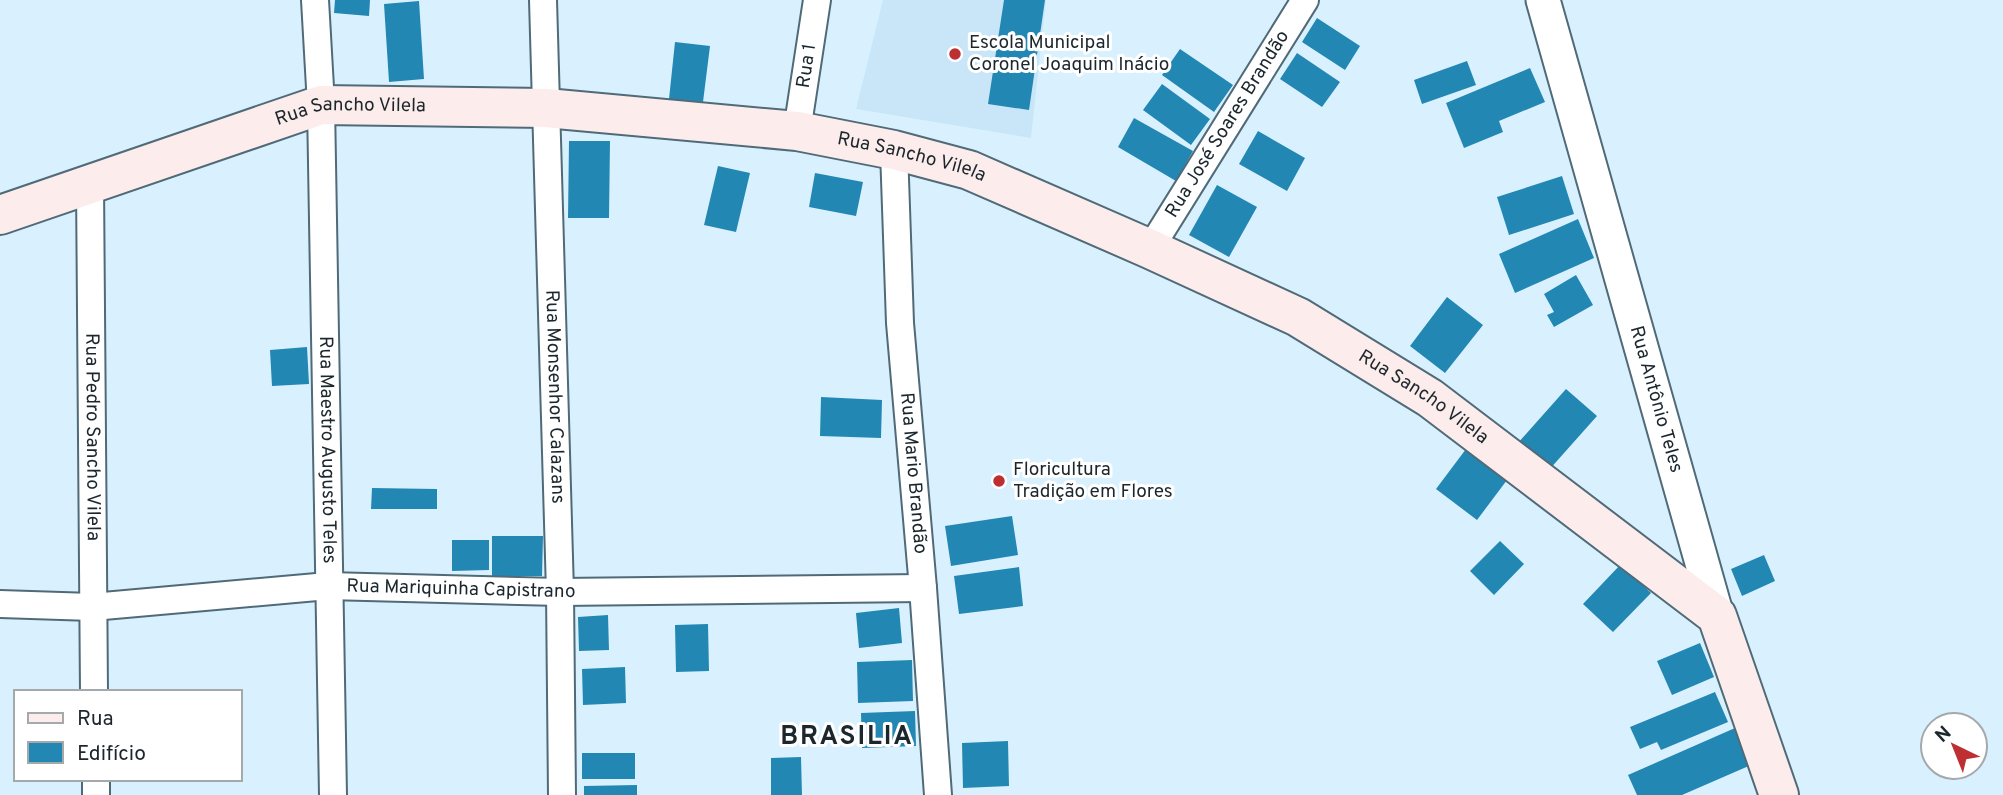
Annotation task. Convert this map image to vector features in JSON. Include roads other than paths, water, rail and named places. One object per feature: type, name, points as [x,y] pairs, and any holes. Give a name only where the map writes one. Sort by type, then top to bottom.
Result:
[{"type":"main road","name":"Rua Sancho Vilela","points":[[0,215],[321,105],[546,107],[797,131],[894,150],[969,170],[1298,317],[1430,398],[1717,616]]},
{"type":"main road","name":"Rua Antônio Teles","points":[[1717,616],[1779,795]]},
{"type":"street","name":"Rua Maestro Augusto Teles","points":[[315,0],[321,105],[333,795]]},
{"type":"street","name":"Rua Monsenhor Calazans","points":[[543,0],[562,795]]},
{"type":"street","name":"Rua 1","points":[[797,131],[817,0]]},
{"type":"street","name":"Rua Antônio Teles","points":[[1543,0],[1717,616]]},
{"type":"street","name":"Rua José Soares Brandão","points":[[1150,249],[1298,3]]},
{"type":"street","name":"Rua Mario Brandão","points":[[894,150],[900,323],[938,795]]},
{"type":"street","name":"Rua Pedro Sancho Vilela","points":[[90,183],[94,690]]},
{"type":"street","name":"Rua Mariquinha Capistrano","points":[[0,604],[92,607],[328,586],[559,592],[923,588]]},
{"type":"place","name":"Escola Municipal Coronel Joaquim Inácio","points":[[955,54]]},
{"type":"place","name":"Floricultura Tradição em Flores","points":[[999,481]]},
{"type":"district","name":"BRASILIA","points":[[847,737]]}]
